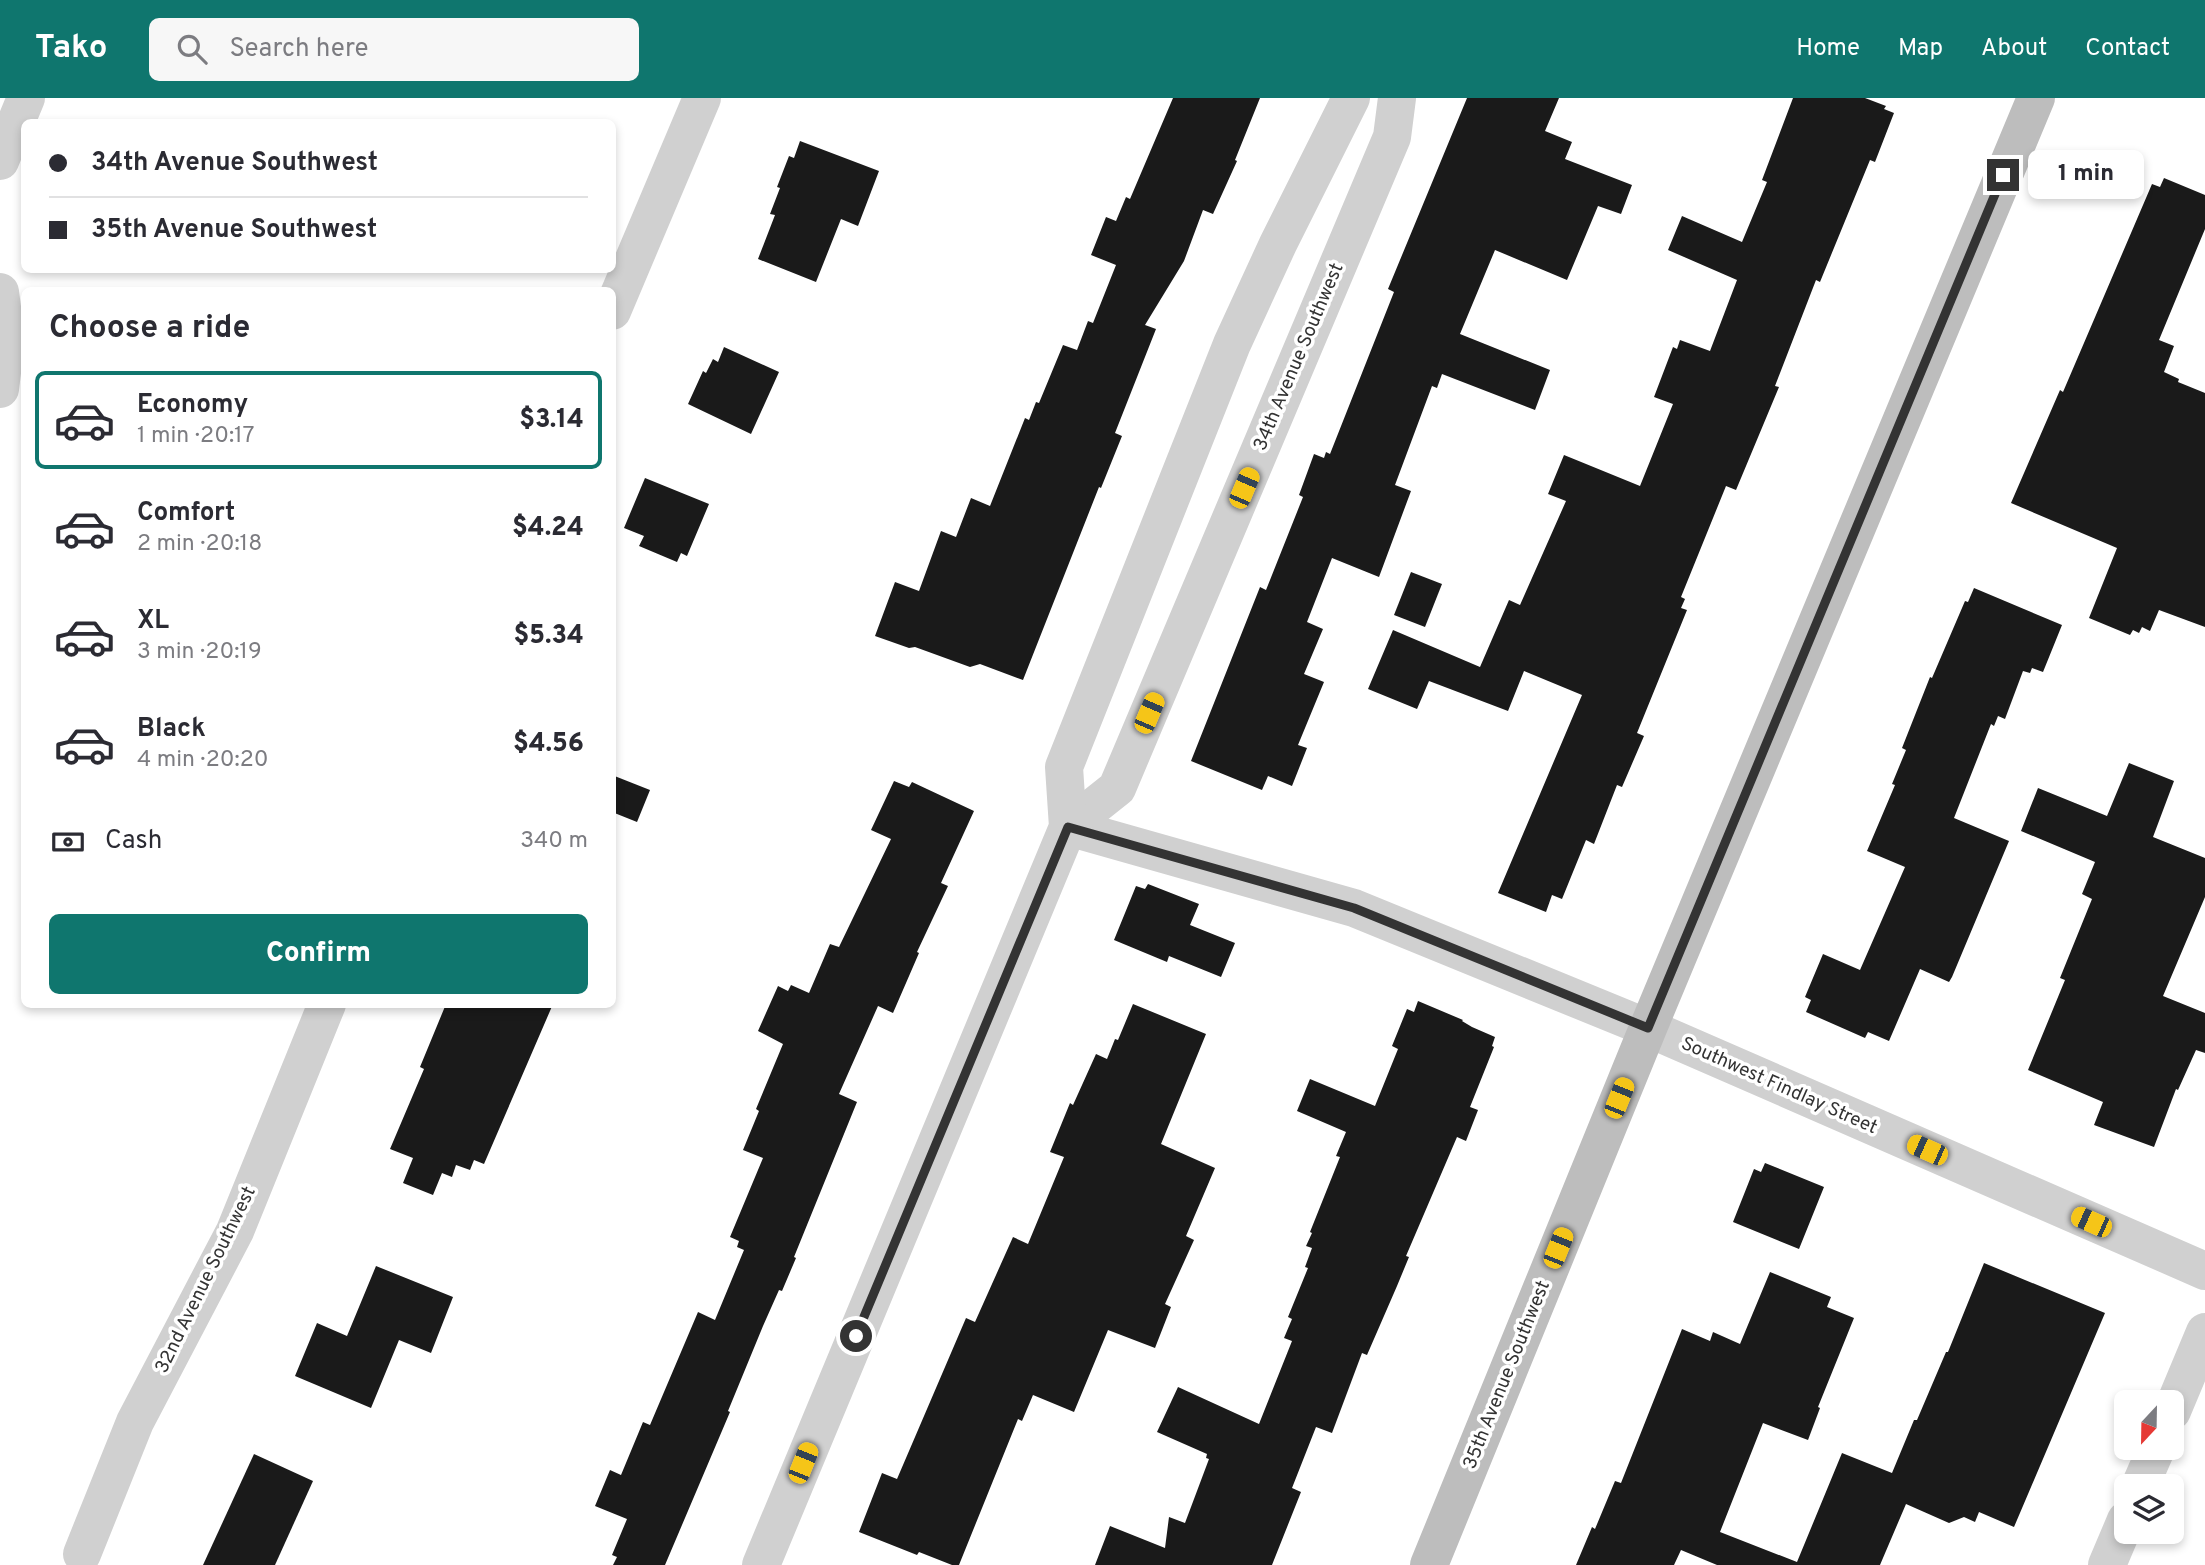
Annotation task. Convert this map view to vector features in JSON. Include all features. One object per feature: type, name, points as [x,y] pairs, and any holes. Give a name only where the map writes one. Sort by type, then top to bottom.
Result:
[{"type":"main road","name":"35th Avenue Southwest","points":[[1429,1565],[1648,1028],[2036,98]]},
{"type":"street","points":[[0,161],[26,98]]},
{"type":"street","points":[[616,302],[702,98]]},
{"type":"street","name":"34th Avenue Southwest","points":[[761,1565],[1068,827],[1064,767],[1232,344],[1351,98]]},
{"type":"street","name":"34th Avenue Southwest","points":[[1068,827],[1117,788],[1392,137],[1396,98]]},
{"type":"street","points":[[0,292],[6,339],[0,388]]},
{"type":"street","name":"Southwest Findlay Street","points":[[1068,827],[1354,908],[1648,1028],[2205,1271]]},
{"type":"street","name":"32nd Avenue Southwest","points":[[82,1554],[135,1422],[235,1231],[325,1008]]},
{"type":"street","points":[[2181,1390],[2205,1332]]},
{"type":"street","points":[[2108,1565],[2116,1544]]},
{"type":"building","points":[[1173,98],[1260,98],[1235,160],[1237,161],[1213,214],[1203,210],[1184,261],[1145,325],[1156,329],[1115,433],[1122,436],[1101,488],[1099,487],[1023,680],[980,664],[970,667],[875,636],[895,582],[919,591],[941,531],[956,537],[971,498],[990,506],[1025,418],[1029,420],[1036,402],[1039,403],[1063,345],[1077,350],[1088,321],[1093,323],[1116,265],[1091,255],[1106,217],[1116,221],[1126,197],[1130,199]]},
{"type":"building","points":[[1467,98],[1559,98],[1545,131],[1572,142],[1565,159],[1632,185],[1621,214],[1598,206],[1567,280],[1495,250],[1460,334],[1550,370],[1535,410],[1442,374],[1437,388],[1432,386],[1395,485],[1411,491],[1379,577],[1332,558],[1307,622],[1323,629],[1304,674],[1324,682],[1298,745],[1307,748],[1292,786],[1268,776],[1262,790],[1191,761],[1260,587],[1266,590],[1303,497],[1299,495],[1314,454],[1324,458],[1326,452],[1330,454],[1394,292],[1388,289]]},
{"type":"building","points":[[1793,98],[1865,98],[1886,106],[1884,109],[1894,113],[1875,162],[1870,160],[1820,282],[1816,280],[1775,386],[1779,387],[1736,490],[1726,486],[1681,597],[1685,599],[1681,608],[1687,610],[1637,733],[1644,736],[1622,787],[1617,785],[1594,844],[1586,840],[1562,899],[1552,895],[1546,912],[1498,893],[1582,695],[1524,671],[1508,711],[1429,681],[1417,709],[1368,689],[1393,630],[1480,667],[1509,600],[1520,605],[1566,501],[1548,494],[1564,455],[1640,486],[1673,404],[1654,397],[1673,347],[1677,349],[1680,340],[1710,351],[1737,280],[1668,250],[1682,216],[1742,242],[1767,182],[1762,180]]},
{"type":"building","points":[[800,141],[879,171],[858,226],[841,219],[816,282],[758,259],[775,215],[770,214],[780,188],[777,187],[789,156],[794,158]]},
{"type":"building","points":[[2164,178],[2205,195],[2205,229],[2159,340],[2174,346],[2164,372],[2179,379],[2178,382],[2205,393],[2205,627],[2159,610],[2150,631],[2142,627],[2139,633],[2133,630],[2130,635],[2089,618],[2117,548],[2011,503],[2060,390],[2063,392],[2152,184],[2160,187]]},
{"type":"building","points":[[724,347],[779,372],[751,434],[688,404],[703,371],[706,373],[713,359],[718,362]]},
{"type":"building","points":[[645,478],[709,504],[687,556],[681,553],[677,562],[639,546],[644,536],[624,528]]},
{"type":"building","points":[[1411,572],[1442,584],[1425,627],[1394,615]]},
{"type":"building","points":[[1974,588],[2062,625],[2043,672],[2032,668],[2030,673],[2023,671],[2005,719],[1998,716],[1994,726],[1991,724],[1954,818],[2009,841],[1952,977],[1949,982],[1920,969],[1889,1041],[1868,1032],[1865,1038],[1806,1012],[1811,1000],[1805,997],[1823,954],[1860,970],[1905,867],[1867,851],[1895,785],[1892,784],[1906,750],[1902,748],[1930,677],[1932,678],[1965,601],[1968,602]]},
{"type":"building","points":[[2129,763],[2174,781],[2153,837],[2205,858],[2205,897],[2163,996],[2205,1013],[2205,1053],[2196,1050],[2178,1090],[2176,1089],[2154,1147],[2094,1125],[2103,1102],[2028,1070],[2065,980],[2060,978],[2092,899],[2082,894],[2095,862],[2021,831],[2038,788],[2107,816]]},
{"type":"building","points":[[616,777],[650,790],[637,822],[616,814]]},
{"type":"building","points":[[894,781],[909,787],[912,782],[974,811],[941,883],[948,886],[917,952],[919,953],[893,1013],[878,1006],[839,1094],[857,1102],[794,1257],[796,1258],[763,1326],[665,1565],[613,1565],[617,1557],[612,1555],[627,1519],[595,1506],[610,1470],[621,1475],[643,1422],[650,1425],[698,1312],[715,1320],[744,1250],[737,1247],[739,1241],[730,1237],[763,1158],[743,1150],[759,1111],[756,1109],[783,1044],[758,1031],[778,986],[788,991],[791,985],[809,993],[830,944],[839,947],[891,839],[871,830]]},
{"type":"building","points":[[1148,884],[1199,904],[1190,925],[1235,943],[1221,977],[1169,956],[1167,962],[1114,940],[1136,886],[1145,889]]},
{"type":"building","points":[[1418,1001],[1495,1037],[1494,1047],[1470,1107],[1478,1110],[1466,1141],[1457,1137],[1367,1355],[1362,1353],[1332,1433],[1316,1427],[1292,1488],[1301,1492],[1272,1565],[1095,1565],[1110,1526],[1165,1548],[1169,1517],[1185,1523],[1209,1459],[1206,1458],[1207,1454],[1157,1432],[1178,1387],[1259,1424],[1292,1341],[1284,1338],[1292,1319],[1288,1317],[1308,1268],[1305,1267],[1312,1248],[1306,1246],[1340,1157],[1336,1156],[1346,1132],[1297,1111],[1310,1079],[1375,1106],[1398,1049],[1392,1046],[1407,1009],[1414,1012]]},
{"type":"building","points":[[1133,1004],[1206,1034],[1161,1144],[1215,1168],[1186,1236],[1194,1240],[1165,1304],[1171,1307],[1155,1348],[1108,1330],[1074,1412],[1033,1395],[1022,1421],[1018,1419],[959,1565],[952,1565],[919,1552],[917,1555],[859,1532],[882,1473],[897,1479],[966,1318],[975,1322],[1013,1237],[1028,1244],[1064,1157],[1050,1152],[1070,1103],[1073,1105],[1096,1054],[1107,1059]]},
{"type":"building","points":[[444,1008],[551,1008],[484,1164],[474,1160],[470,1170],[456,1165],[452,1177],[442,1173],[433,1195],[403,1183],[413,1158],[390,1149],[424,1069],[420,1067]]},
{"type":"building","points":[[1765,1163],[1824,1187],[1799,1249],[1733,1222],[1754,1169],[1761,1172]]},
{"type":"building","points":[[1984,1263],[2105,1313],[2014,1527],[1979,1512],[1975,1522],[1964,1517],[1949,1523],[1906,1504],[1880,1565],[1717,1565],[1681,1550],[1674,1565],[1576,1565],[1615,1481],[1621,1483],[1682,1329],[1710,1341],[1713,1332],[1740,1344],[1770,1272],[1831,1297],[1827,1307],[1854,1318],[1818,1407],[1820,1408],[1808,1440],[1763,1423],[1720,1532],[1797,1562],[1842,1453],[1892,1473],[1914,1420],[1917,1420],[1948,1352]]},
{"type":"building","points":[[376,1266],[453,1297],[431,1353],[399,1340],[371,1408],[295,1376],[317,1323],[347,1336]]},
{"type":"building","points":[[254,1454],[313,1481],[275,1565],[203,1565]]},
{"type":"route","points":[[856,1336],[1068,827],[1354,908],[1648,1028],[2003,175]]}]
